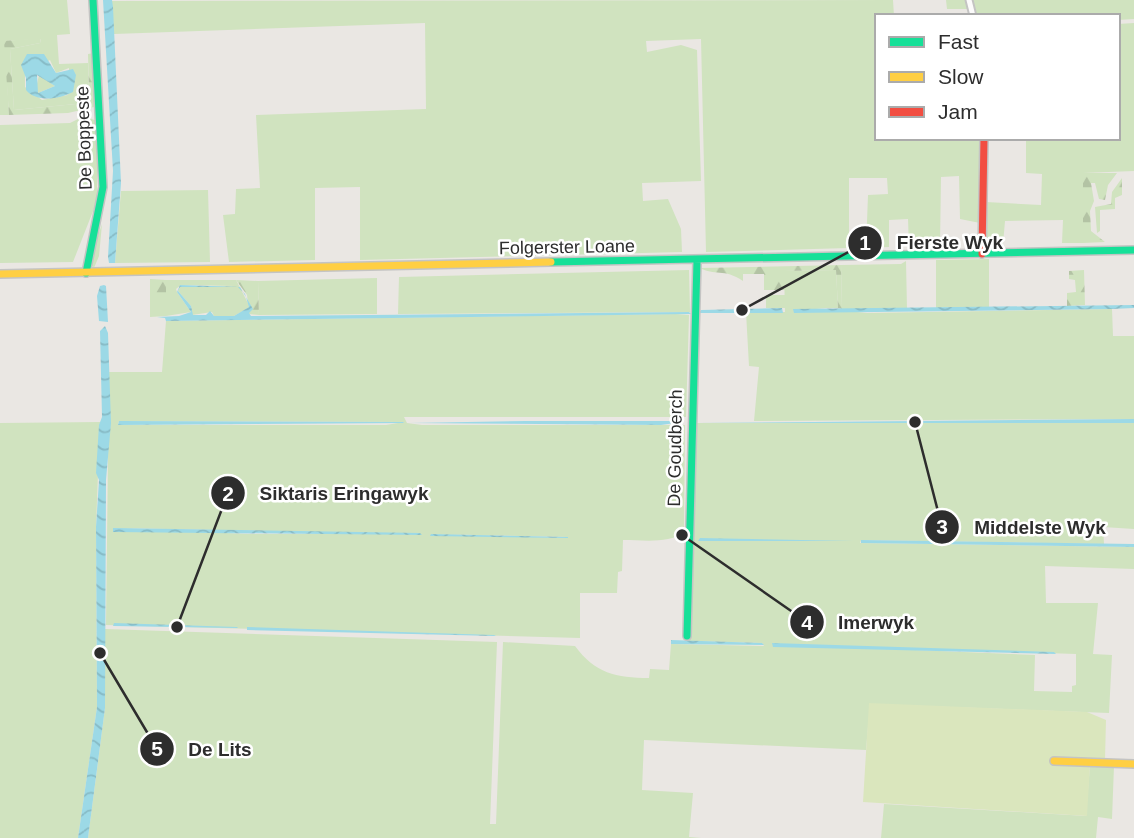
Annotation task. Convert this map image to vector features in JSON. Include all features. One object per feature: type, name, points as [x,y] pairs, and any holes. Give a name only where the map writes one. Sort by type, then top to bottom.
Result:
[{"type":"main road","name":"De Boppeste","points":[[86,273],[87,250],[100,215],[103,187],[93,0]]},
{"type":"main road","points":[[982,254],[984,140]]},
{"type":"main road","name":"Folgerster Loane","points":[[0,274],[1134,250]]},
{"type":"main road","name":"De Goudberch","points":[[687,636],[697,261]]},
{"type":"main road","points":[[1054,761],[1134,764]]},
{"type":"green space","points":[[0,0],[67,0],[70,34],[57,35],[59,64],[88,63],[89,92],[86,103],[14,110],[10,49],[40,43],[41,39],[5,41],[9,115],[0,115]],"holes":[[[50,60],[56,73],[69,68],[68,95],[42,100],[25,87],[25,74]]]},
{"type":"green space","points":[[893,0],[894,14],[875,14],[875,140],[981,140],[980,223],[960,219],[959,176],[941,177],[940,246],[909,247],[908,219],[889,220],[889,247],[866,248],[868,195],[888,194],[887,178],[849,178],[849,248],[706,252],[701,39],[646,41],[647,52],[681,45],[697,50],[701,181],[642,183],[643,201],[668,199],[681,229],[682,252],[360,260],[360,187],[315,188],[315,260],[229,262],[223,215],[235,214],[236,189],[260,188],[256,115],[426,109],[425,23],[114,34],[111,1]]},
{"type":"green space","points":[[946,0],[967,0],[969,9],[947,9]]},
{"type":"green space","points":[[972,0],[1134,0],[1134,19],[1120,20],[1120,14],[976,14]]},
{"type":"green space","points":[[1134,23],[1134,171],[1083,173],[1083,243],[1062,243],[1063,220],[1005,221],[1003,244],[985,245],[986,202],[1041,205],[1042,174],[1026,173],[1026,140],[1120,140],[1120,24]]},
{"type":"green space","points":[[41,38],[40,43],[10,49],[14,110],[86,103],[89,92],[88,54],[94,53],[94,107],[68,113],[9,115],[4,41]]},
{"type":"green space","points":[[39,75],[55,86],[38,93],[36,88]]},
{"type":"green space","points":[[84,116],[97,121],[97,201],[73,262],[0,263],[0,125],[70,123]]},
{"type":"green space","points":[[1083,173],[1117,173],[1108,185],[1105,200],[1099,199],[1095,183],[1091,183],[1094,201],[1090,211],[1091,231],[1105,242],[1083,243]]},
{"type":"green space","points":[[1122,178],[1122,195],[1115,198],[1115,209],[1100,210],[1100,231],[1097,233],[1095,207],[1111,204],[1112,192]]},
{"type":"green space","points":[[208,190],[210,262],[115,263],[121,191]]},
{"type":"green space","points":[[102,224],[99,256],[94,268],[89,263]]},
{"type":"green space","points":[[989,259],[989,307],[936,308],[936,260]]},
{"type":"green space","points":[[906,261],[907,309],[842,309],[841,265],[901,264]]},
{"type":"green space","points":[[841,265],[842,309],[838,308],[836,270],[785,271],[785,290],[764,290],[764,274],[743,274],[743,281],[700,268]]},
{"type":"green space","points":[[689,270],[690,312],[398,314],[399,277]]},
{"type":"green space","points":[[836,270],[838,308],[816,308],[867,313],[1112,309],[1113,336],[1134,336],[1134,419],[754,421],[759,367],[749,366],[746,312],[785,312],[784,271]]},
{"type":"green space","points":[[1084,270],[1085,305],[1067,306],[1067,293],[1076,292],[1075,280],[1069,279],[1069,271]]},
{"type":"green space","points":[[377,278],[377,314],[259,315],[258,281]]},
{"type":"green space","points":[[150,279],[166,280],[166,316],[150,317]]},
{"type":"green space","points":[[166,280],[236,280],[250,307],[234,316],[214,316],[212,312],[192,315],[191,306],[178,291],[180,287],[235,286],[181,285],[176,289],[177,292],[191,312],[166,316]]},
{"type":"green space","points":[[236,280],[258,281],[259,315],[249,314],[247,295]]},
{"type":"green space","points":[[766,295],[785,295],[785,308],[766,308]]},
{"type":"green space","points":[[689,315],[686,417],[404,417],[407,423],[422,425],[685,425],[684,532],[663,540],[623,540],[622,571],[618,572],[617,593],[580,593],[580,638],[106,625],[109,372],[162,372],[166,321]],"holes":[[[119,421],[404,422],[386,425],[118,425]],[[116,528],[421,534],[248,534]],[[431,534],[568,537],[568,538]]]},
{"type":"green space","points":[[100,422],[96,527],[97,707],[78,838],[0,838],[0,423]]},
{"type":"green space","points":[[696,423],[1134,423],[1134,529],[1103,527],[1104,544],[861,540],[860,543],[1134,547],[1134,569],[1045,566],[1046,603],[1098,603],[1093,654],[1112,655],[1109,713],[870,704],[866,750],[644,740],[642,790],[693,793],[689,837],[701,838],[88,838],[105,708],[105,629],[497,642],[490,824],[496,824],[503,642],[575,646],[590,662],[607,672],[626,677],[649,678],[650,669],[669,670],[671,644],[764,646],[762,643],[689,641]],"holes":[[[771,644],[1076,654],[1076,685],[1072,686],[1072,692],[1034,691],[1035,655]]]},
{"type":"green space","points":[[869,703],[1087,712],[1106,720],[1105,759],[1090,765],[1087,816],[863,802]]},
{"type":"green space","points":[[1090,765],[1114,766],[1112,819],[1098,817],[1096,838],[881,838],[884,804],[1086,816]]},
{"type":"water","points":[[103,0],[112,0],[113,7],[121,183],[115,263],[109,263],[108,257],[113,171]]},
{"type":"water","points":[[27,54],[44,54],[56,73],[73,69],[76,75],[73,92],[48,98],[36,97],[26,90],[26,78],[21,65]],"holes":[[[37,75],[55,86],[38,93]]]},
{"type":"water","points":[[104,285],[108,322],[99,321],[97,296],[100,286]]},
{"type":"water","points":[[180,285],[240,287],[243,292],[238,287],[180,287],[178,291],[191,306],[193,315],[206,315],[210,311],[214,316],[234,316],[249,307],[246,297],[253,309],[249,313],[251,316],[691,314],[166,321],[165,318],[157,317],[179,316],[191,312],[177,292]]},
{"type":"water","points":[[1134,305],[1134,308],[1112,309],[794,313],[793,309]]},
{"type":"water","points":[[782,308],[783,313],[699,313],[701,310]]},
{"type":"water","points":[[105,326],[108,333],[111,423],[106,480],[105,708],[88,838],[78,838],[97,707],[96,527],[99,480],[96,473],[99,425],[102,417],[100,331]]},
{"type":"water","points":[[1134,419],[1134,423],[696,423]]},
{"type":"water","points":[[119,421],[403,422],[404,423],[118,425]]},
{"type":"water","points":[[682,422],[661,425],[409,423]]},
{"type":"water","points":[[113,528],[420,533],[422,535],[113,532]]},
{"type":"water","points":[[430,536],[568,537],[568,538]]},
{"type":"water","points":[[700,538],[854,541],[698,541]]},
{"type":"water","points":[[861,540],[1134,544],[1134,547],[861,543]]},
{"type":"water","points":[[114,623],[237,627],[238,628],[113,626]]},
{"type":"water","points":[[247,627],[494,635],[496,636],[247,630]]},
{"type":"water","points":[[671,640],[762,643],[764,645],[671,644]]},
{"type":"water","points":[[772,643],[1054,652],[1056,654],[773,647]]},
{"type":"traffic: fast","points":[[86,273],[103,187],[93,0]]},
{"type":"traffic: fast","points":[[551,262],[1134,250]]},
{"type":"traffic: fast","points":[[687,636],[697,261]]},
{"type":"traffic: slow","points":[[0,274],[551,262]]},
{"type":"traffic: slow","points":[[1054,761],[1134,764]]},
{"type":"traffic: jam","points":[[982,254],[984,140]]},
{"type":"place","name":"Fierste Wyk","points":[[742,310]]},
{"type":"place","name":"Middelste Wyk","points":[[915,422]]},
{"type":"place","name":"Imerwyk","points":[[682,535]]},
{"type":"place","name":"Siktaris Eringawyk","points":[[177,627]]},
{"type":"place","name":"De Lits","points":[[100,653]]}]
